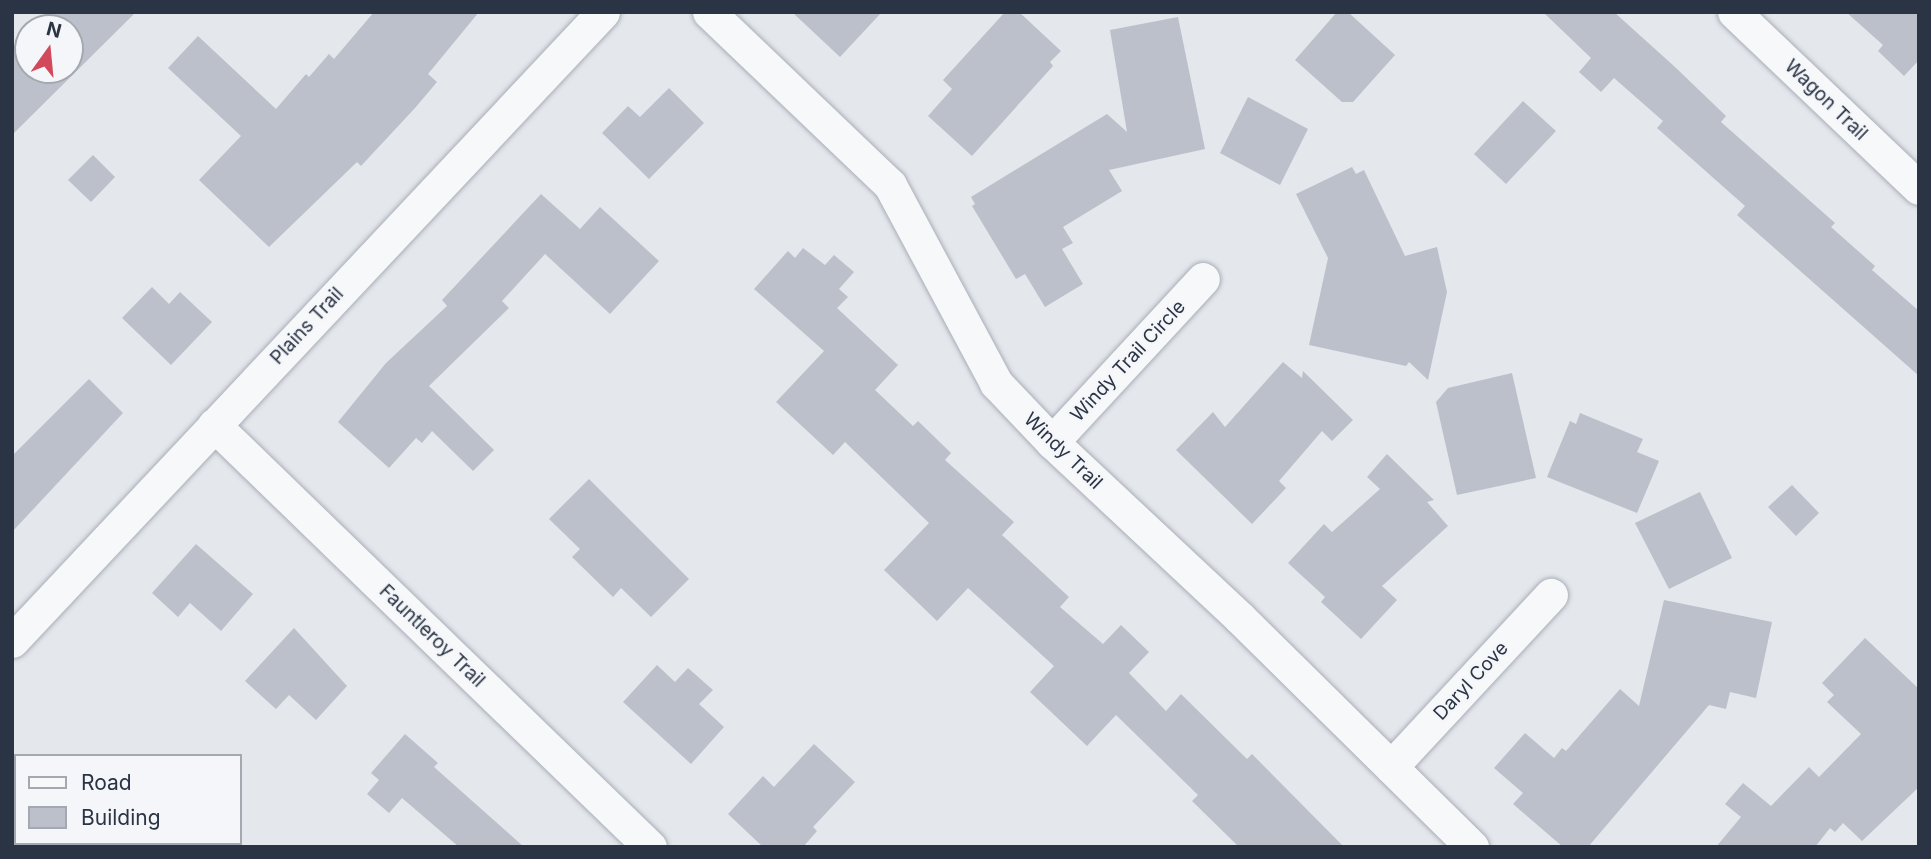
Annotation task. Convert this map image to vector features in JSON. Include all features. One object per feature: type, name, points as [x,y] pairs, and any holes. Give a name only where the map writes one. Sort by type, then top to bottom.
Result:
[{"type":"street","name":"Plains Trail","points":[[12,641],[603,12]]},
{"type":"street","name":"Windy Trail","points":[[709,12],[890,185],[996,383],[1052,442],[1240,618],[1472,847]]},
{"type":"street","name":"Wagon Trail","points":[[1734,12],[1919,188]]},
{"type":"street","name":"Windy Trail Circle","points":[[1052,442],[1203,279]]},
{"type":"street","name":"Fauntleroy Trail","points":[[214,425],[650,847]]},
{"type":"street","name":"Daryl Cove","points":[[1391,767],[1551,595]]},
{"type":"building","points":[[136,12],[84,64],[84,14],[53,14]]},
{"type":"building","points":[[374,12],[479,12],[428,74],[437,82],[415,108],[361,166],[357,162],[269,247],[199,180],[241,136],[168,68],[198,36],[276,109],[306,74],[309,77],[329,54],[334,59]]},
{"type":"building","points":[[792,12],[882,12],[840,57]]},
{"type":"building","points":[[1005,12],[1019,12],[1061,51],[1050,62],[1053,66],[972,156],[928,116],[952,89],[943,80]]},
{"type":"building","points":[[1337,12],[1348,12],[1395,55],[1353,102],[1342,102],[1295,60]]},
{"type":"building","points":[[1543,12],[1614,12],[1726,116],[1721,122],[1835,223],[1831,227],[1875,266],[1872,270],[1919,311],[1919,376],[1737,215],[1745,206],[1657,128],[1663,121],[1614,78],[1601,92],[1579,72],[1591,58]]},
{"type":"building","points":[[1846,12],[1919,12],[1919,60],[1904,76],[1878,51],[1883,45]]},
{"type":"building","points":[[1178,17],[1205,149],[1109,170],[1122,191],[1063,227],[1073,243],[1062,249],[1083,284],[1045,307],[1025,274],[1016,279],[972,206],[975,204],[971,197],[1107,114],[1127,132],[1110,30]]},
{"type":"building","points":[[14,53],[14,84],[63,84],[12,135]]},
{"type":"building","points":[[669,88],[704,123],[649,179],[602,133],[628,106],[640,117]]},
{"type":"building","points":[[1248,97],[1308,129],[1280,185],[1220,153]]},
{"type":"building","points":[[1523,101],[1556,131],[1506,184],[1474,154]]},
{"type":"building","points":[[93,155],[115,177],[91,202],[68,180]]},
{"type":"building","points":[[1352,167],[1356,174],[1364,170],[1405,256],[1437,247],[1447,292],[1428,380],[1409,362],[1406,366],[1309,345],[1328,258],[1296,194]]},
{"type":"building","points":[[541,194],[580,229],[600,207],[659,261],[610,314],[545,254],[502,301],[509,308],[429,386],[494,450],[473,471],[432,431],[422,443],[416,438],[389,468],[338,422],[386,363],[447,306],[442,300]]},
{"type":"building","points":[[803,248],[825,265],[834,255],[854,272],[839,289],[848,297],[837,308],[898,365],[875,390],[913,426],[918,421],[951,453],[945,460],[1014,522],[1002,535],[1069,597],[1060,607],[1103,644],[1121,625],[1149,652],[1129,673],[1166,711],[1181,694],[1247,759],[1252,754],[1344,847],[1239,847],[1192,801],[1198,795],[1116,715],[1087,746],[1030,692],[1054,666],[968,588],[937,621],[884,570],[929,523],[845,442],[833,455],[776,402],[824,351],[754,289],[788,251],[795,258]]},
{"type":"building","points":[[152,287],[169,304],[180,292],[212,322],[171,365],[122,318]]},
{"type":"building","points":[[1283,362],[1302,378],[1303,371],[1353,420],[1332,441],[1322,431],[1279,481],[1286,488],[1252,524],[1176,450],[1213,412],[1225,427]]},
{"type":"building","points":[[1512,373],[1536,478],[1457,495],[1436,402],[1448,388]]},
{"type":"building","points":[[89,379],[123,413],[12,532],[12,456]]},
{"type":"building","points":[[1580,413],[1643,439],[1637,452],[1659,461],[1637,513],[1547,477],[1570,421],[1576,424]]},
{"type":"building","points":[[1387,454],[1434,500],[1427,502],[1448,526],[1382,586],[1397,600],[1361,639],[1321,602],[1325,597],[1288,563],[1324,524],[1332,532],[1380,489],[1367,477]]},
{"type":"building","points":[[589,479],[689,579],[651,617],[621,588],[613,597],[572,557],[580,549],[549,519]]},
{"type":"building","points":[[1792,485],[1819,513],[1796,536],[1768,507]]},
{"type":"building","points":[[1700,492],[1732,558],[1669,589],[1635,523]]},
{"type":"building","points":[[196,544],[253,594],[221,631],[190,603],[178,617],[152,593]]},
{"type":"building","points":[[1664,600],[1772,622],[1756,698],[1730,692],[1726,709],[1709,705],[1588,847],[1563,847],[1513,804],[1523,793],[1494,768],[1525,733],[1554,758],[1562,748],[1566,751],[1620,689],[1639,706]]},
{"type":"building","points":[[294,628],[347,686],[316,720],[289,695],[276,709],[245,681]]},
{"type":"building","points":[[1865,638],[1919,689],[1919,787],[1862,841],[1843,823],[1835,832],[1830,828],[1815,847],[1716,847],[1741,817],[1725,804],[1743,783],[1771,806],[1809,767],[1819,777],[1861,734],[1827,702],[1834,695],[1822,683]]},
{"type":"building","points":[[657,665],[675,682],[688,668],[713,690],[699,704],[724,727],[691,764],[623,702]]},
{"type":"building","points":[[405,734],[438,763],[434,767],[524,847],[459,847],[402,798],[389,813],[367,794],[379,780],[371,773]]},
{"type":"building","points":[[814,744],[855,782],[813,827],[817,831],[803,847],[763,847],[728,814],[763,776],[774,787]]}]
